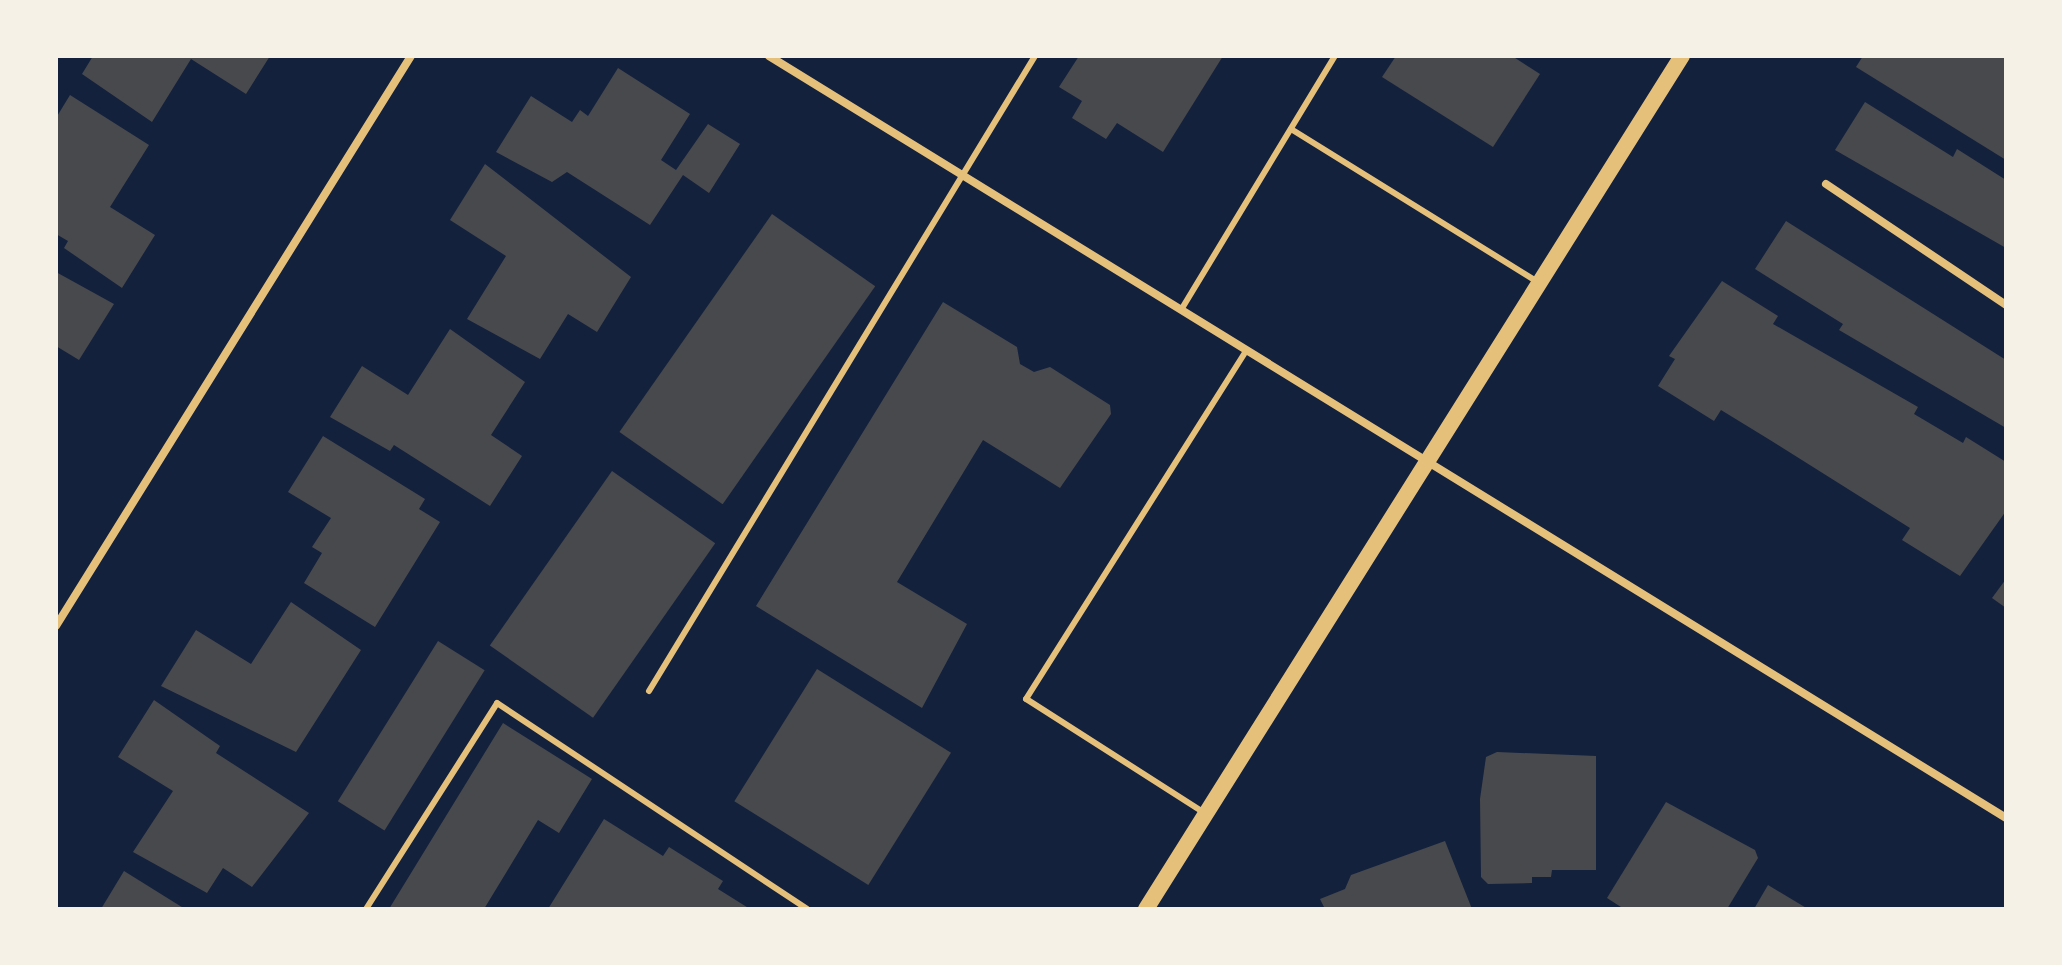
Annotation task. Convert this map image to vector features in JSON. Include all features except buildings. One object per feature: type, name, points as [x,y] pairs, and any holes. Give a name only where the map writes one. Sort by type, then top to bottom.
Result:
[{"type":"main road","points":[[1146,909],[1680,57]]},
{"type":"street","points":[[56,626],[411,56]]},
{"type":"street","points":[[769,56],[1424,463],[2006,818]]},
{"type":"street","points":[[1826,184],[2006,305]]},
{"type":"lane","points":[[649,691],[1035,56]]},
{"type":"lane","points":[[1181,310],[1335,56]]},
{"type":"lane","points":[[1291,129],[1538,282]]},
{"type":"lane","points":[[1206,813],[1026,699],[1246,351]]},
{"type":"lane","points":[[366,909],[497,703],[807,909]]}]
